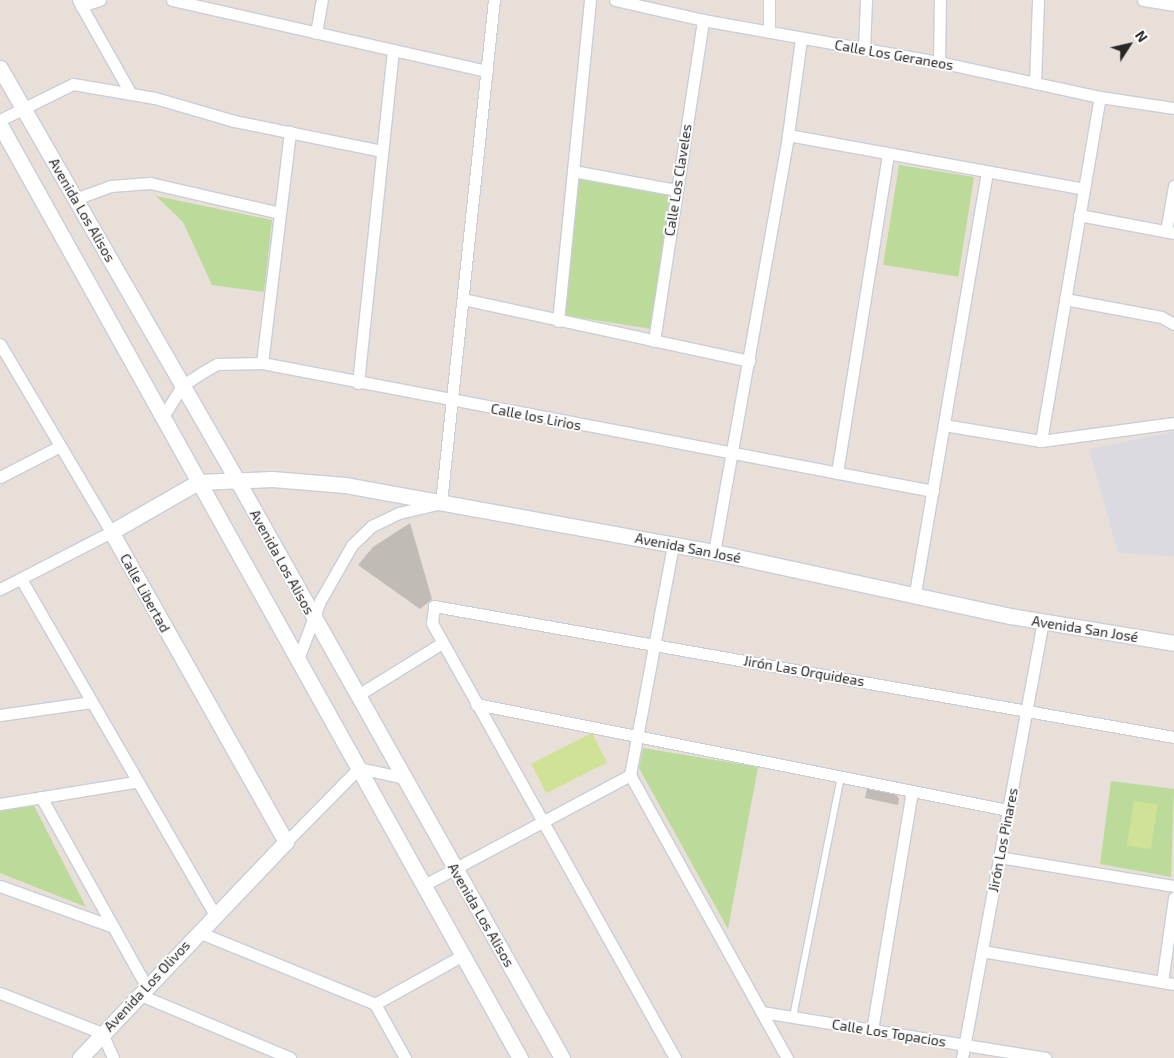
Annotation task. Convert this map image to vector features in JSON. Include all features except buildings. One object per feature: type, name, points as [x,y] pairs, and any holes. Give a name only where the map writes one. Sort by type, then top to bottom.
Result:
[{"type":"street","points":[[100,0],[80,3],[131,94]]},
{"type":"street","points":[[172,0],[487,70]]},
{"type":"street","points":[[316,33],[322,0]]},
{"type":"street","points":[[298,659],[313,618],[352,545],[372,526],[399,513],[441,503],[494,0]]},
{"type":"street","points":[[558,321],[590,0]]},
{"type":"street","name":"Calle Los Geraneos","points":[[615,0],[703,20],[801,39],[939,62],[1100,97],[1174,108]]},
{"type":"street","points":[[769,0],[769,32]]},
{"type":"street","points":[[864,50],[866,0]]},
{"type":"street","points":[[939,62],[940,0]]},
{"type":"street","points":[[1035,83],[1038,0]]},
{"type":"street","points":[[1143,0],[1174,5]]},
{"type":"street","name":"Calle Los Claveles","points":[[654,341],[703,20]]},
{"type":"street","points":[[714,552],[788,135],[801,39]]},
{"type":"street","points":[[358,383],[393,50]]},
{"type":"street","name":"Avenida Los Alisos","points":[[0,68],[237,480],[562,1058]]},
{"type":"street","points":[[0,120],[73,84],[131,94],[290,132],[382,151]]},
{"type":"street","points":[[1041,441],[1100,97]]},
{"type":"street","points":[[0,125],[520,1058]]},
{"type":"street","points":[[262,363],[290,132]]},
{"type":"street","points":[[788,135],[888,156],[1084,189]]},
{"type":"street","points":[[836,473],[888,156]]},
{"type":"street","points":[[573,171],[677,190]]},
{"type":"street","points":[[915,593],[987,172]]},
{"type":"street","points":[[75,198],[110,186],[150,183],[280,212]]},
{"type":"street","points":[[1079,215],[1170,232],[1174,186]]},
{"type":"street","points":[[462,299],[749,361]]},
{"type":"street","points":[[1065,299],[1160,317],[1174,324]]},
{"type":"street","name":"Calle Libertad","points":[[0,344],[111,532],[286,842]]},
{"type":"street","name":"Calle los Lirios","points":[[162,418],[183,385],[217,364],[262,363],[732,455],[933,491]]},
{"type":"street","points":[[944,426],[1041,441],[1174,422]]},
{"type":"street","points":[[0,477],[60,446]]},
{"type":"street","name":"Avenida San José","points":[[198,482],[296,480],[345,485],[714,552],[915,593],[1043,622],[1174,643]]},
{"type":"street","points":[[0,589],[111,532],[198,482]]},
{"type":"street","points":[[674,545],[639,736],[630,775],[788,1058]]},
{"type":"street","points":[[21,579],[135,782],[215,915]]},
{"type":"street","name":"Jirón Las Orquideas","points":[[442,643],[432,624],[434,606],[1174,737]]},
{"type":"street","name":"Jirón Los Pinares","points":[[962,1058],[1043,622]]},
{"type":"street","points":[[358,695],[442,643],[675,1058]]},
{"type":"street","points":[[1,714],[91,702]]},
{"type":"street","points":[[476,704],[1008,810]]},
{"type":"street","points":[[286,842],[359,768]]},
{"type":"street","points":[[359,768],[404,778]]},
{"type":"street","points":[[424,885],[455,870],[540,820],[630,775]]},
{"type":"street","points":[[0,804],[135,782]]},
{"type":"street","points":[[872,1030],[912,791]]},
{"type":"street","points":[[41,797],[142,990],[290,1058]]},
{"type":"street","name":"Avenida Los Olivos","points":[[80,1058],[142,990],[286,842]]},
{"type":"street","points":[[999,857],[1174,886]]},
{"type":"street","points":[[0,886],[110,926]]},
{"type":"street","points":[[1162,982],[1174,898]]},
{"type":"street","points":[[198,932],[375,1004],[404,1058]]},
{"type":"street","points":[[982,951],[1174,984]]},
{"type":"street","points":[[375,1004],[463,955]]},
{"type":"street","points":[[0,993],[102,1033],[113,1058]]},
{"type":"street","name":"Calle Los Topacios","points":[[762,1012],[1045,1058]]},
{"type":"lane","points":[[793,1018],[841,777]]},
{"type":"shaded area","points":[[1174,432],[1174,556],[1118,553],[1089,449]]},
{"type":"green space","points":[[899,165],[974,177],[958,277],[883,265]]},
{"type":"green space","points":[[581,169],[673,184],[650,329],[558,314]]},
{"type":"green space","points":[[156,196],[272,220],[264,292],[212,285],[183,222]]},
{"type":"green space","points":[[592,733],[607,762],[546,793],[531,764]]},
{"type":"green space","points":[[643,748],[758,767],[728,929],[639,768]]},
{"type":"green space","points":[[1111,781],[1174,789],[1171,877],[1100,864]]},
{"type":"green space","points":[[1134,801],[1158,805],[1151,849],[1127,845]]},
{"type":"green space","points":[[33,804],[86,907],[0,873],[0,809]]}]
